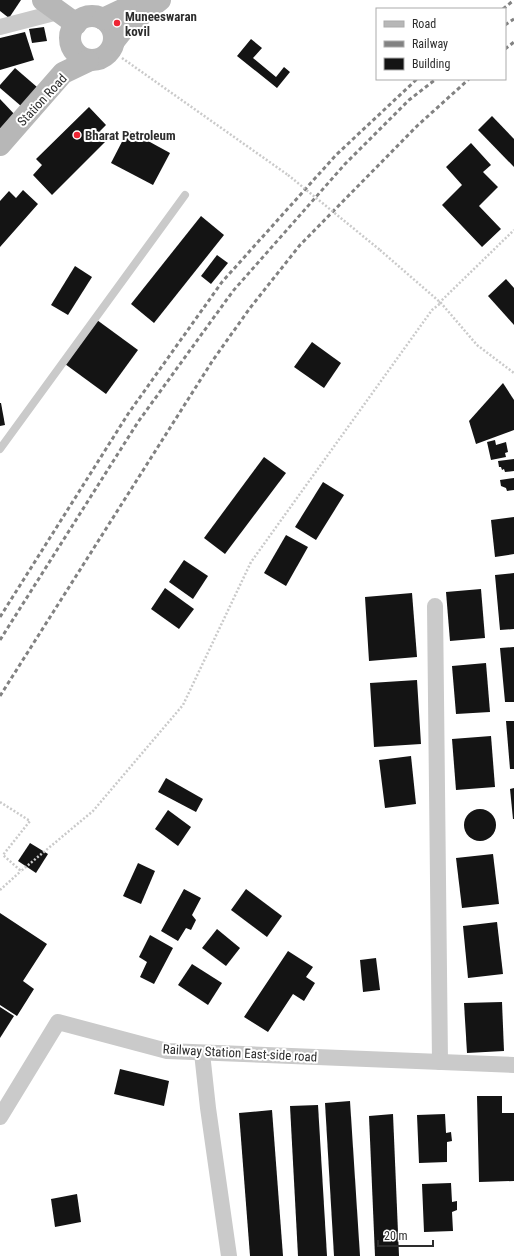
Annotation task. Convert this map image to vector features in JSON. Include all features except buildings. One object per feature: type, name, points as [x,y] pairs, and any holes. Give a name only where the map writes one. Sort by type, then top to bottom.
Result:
[{"type":"main road","points":[[103,19],[143,0]]},
{"type":"main road","points":[[113,45],[123,30],[160,0]]},
{"type":"main road","points":[[59,12],[85,17],[92,16],[103,19],[111,26],[113,45]]},
{"type":"main road","points":[[59,12],[70,33],[72,48],[76,54],[88,61]]},
{"type":"main road","name":"Station Road","points":[[0,145],[63,73],[88,61],[103,59],[113,45]]},
{"type":"main road","points":[[63,73],[72,48]]},
{"type":"street","points":[[0,27],[59,12]]},
{"type":"street","points":[[435,606],[440,1062]]},
{"type":"street","name":"Railway Station East-side road","points":[[0,1117],[58,1022],[110,1038],[167,1052],[514,1066]]},
{"type":"street","points":[[202,1053],[228,1256]]},
{"type":"lane","points":[[0,449],[185,195]]},
{"type":"path","points":[[113,45],[288,175],[380,250],[441,303],[477,345],[514,373]]},
{"type":"path","points":[[0,890],[93,811],[183,705],[251,562],[432,310],[514,230]]},
{"type":"path","points":[[432,310],[441,303]]},
{"type":"path","points":[[0,802],[30,821],[3,855],[21,871]]},
{"type":"railway","points":[[504,8],[514,0]]},
{"type":"railway","points":[[506,24],[514,19]]},
{"type":"railway","points":[[506,48],[514,42]]},
{"type":"railway","points":[[0,617],[128,414],[222,282],[336,155],[416,80]]},
{"type":"railway","points":[[0,640],[138,422],[233,291],[345,164],[409,100],[435,80]]},
{"type":"railway","points":[[0,696],[213,360],[250,308],[300,245],[417,126],[468,80]]},
{"type":"place","name":"Muneeswaran kovil","points":[[117,23]]},
{"type":"place","name":"Bharat Petroleum","points":[[77,135]]}]
